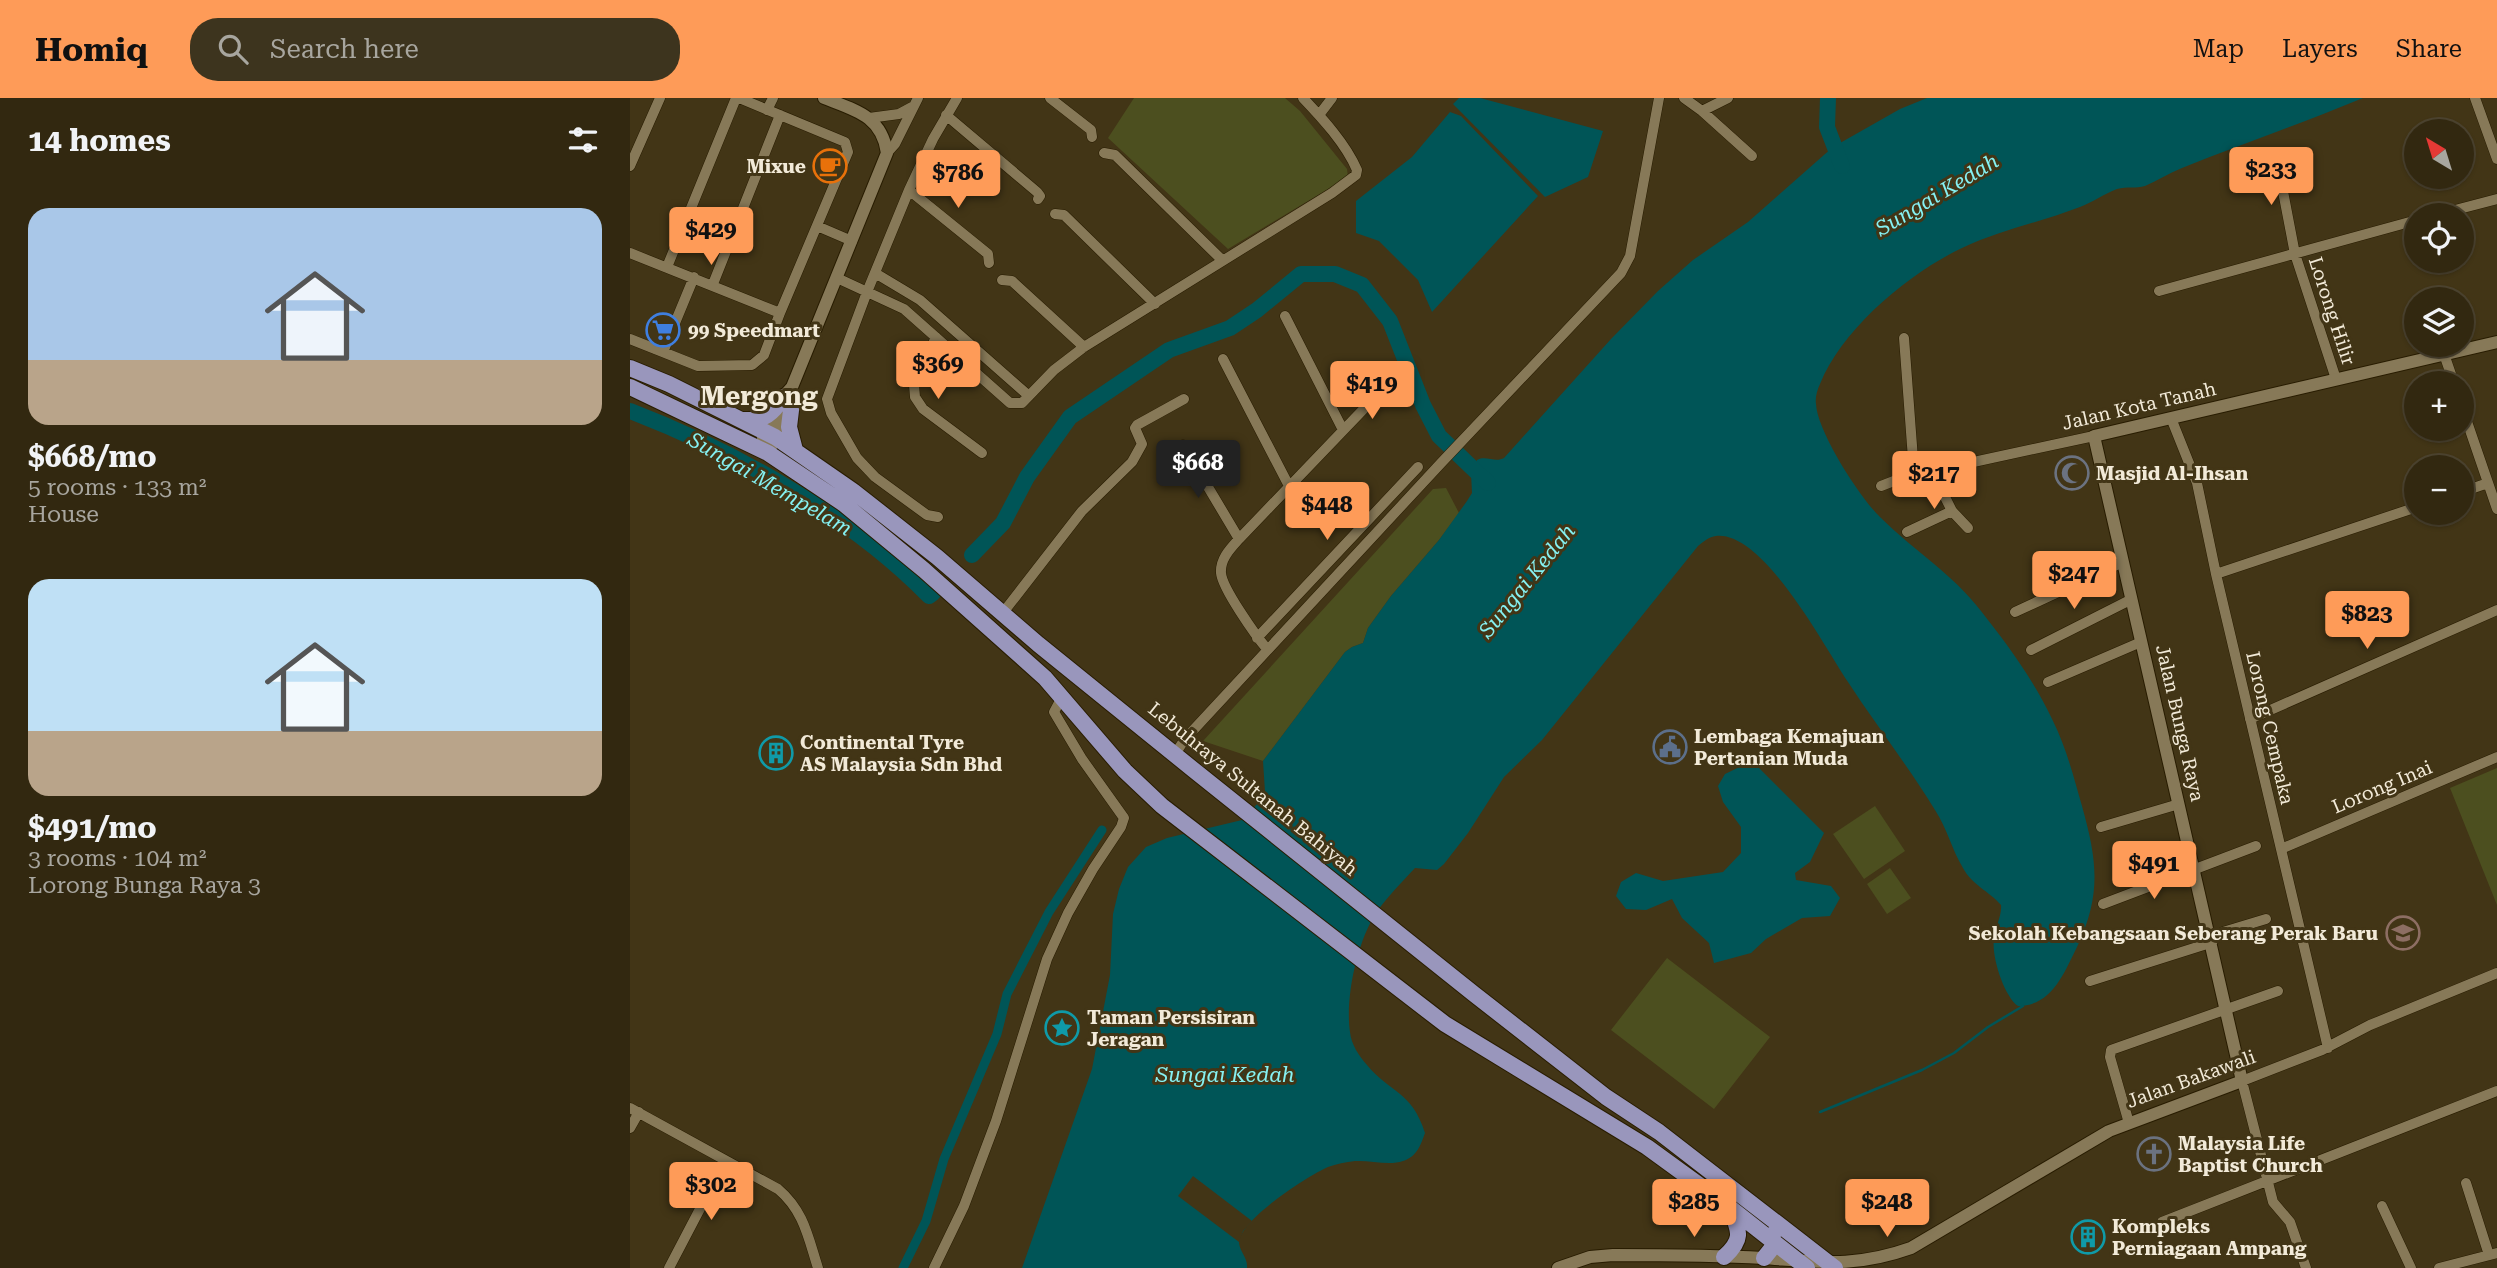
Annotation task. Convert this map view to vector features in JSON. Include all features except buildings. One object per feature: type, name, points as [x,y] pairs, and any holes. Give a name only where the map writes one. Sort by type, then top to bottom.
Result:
[{"type":"main road","name":"Lebuhraya Sultanah Bahiyah","points":[[630,368],[744,420],[795,450],[853,491],[937,556],[1002,614],[1195,771],[1606,1097],[1659,1132],[1832,1266]]},
{"type":"main road","points":[[630,387],[763,450],[844,504],[924,570],[1024,659],[1062,697],[1125,771],[1162,806],[1445,1024],[1647,1147],[1803,1265]]},
{"type":"main road","points":[[744,420],[763,418],[772,413],[789,395]]},
{"type":"main road","points":[[789,395],[789,427],[795,450]]},
{"type":"main road","points":[[1724,1257],[1734,1249],[1739,1232],[1728,1206]]},
{"type":"main road","points":[[1764,1258],[1774,1242],[1767,1216]]},
{"type":"street","points":[[630,166],[660,98]]},
{"type":"street","points":[[630,339],[698,366],[752,365],[758,361],[764,355],[848,152],[845,142],[738,98],[667,267]]},
{"type":"street","points":[[767,110],[773,98]]},
{"type":"street","points":[[824,98],[869,118],[884,136],[887,153]]},
{"type":"street","points":[[938,517],[927,515],[869,471],[853,451],[828,406],[829,392],[909,191],[957,98]]},
{"type":"street","points":[[1050,98],[1091,130],[1092,137]]},
{"type":"street","points":[[837,278],[904,309],[1010,403],[1022,403],[1054,370],[1084,346],[1332,193],[1356,175],[1357,170],[1319,115],[1303,98]]},
{"type":"street","points":[[1319,115],[1332,98]]},
{"type":"street","points":[[1175,754],[1185,739],[1267,649],[1627,265],[1659,98]]},
{"type":"street","points":[[1684,98],[1752,156]]},
{"type":"street","points":[[1702,111],[1728,98]]},
{"type":"street","points":[[2475,98],[2497,159]]},
{"type":"street","points":[[869,118],[899,114],[915,102]]},
{"type":"street","points":[[763,450],[789,395],[887,153],[895,144],[915,102]]},
{"type":"street","points":[[713,284],[780,115]]},
{"type":"street","points":[[946,115],[1037,192],[1040,196],[1038,199]]},
{"type":"street","points":[[1104,153],[1115,155],[1222,260]]},
{"type":"street","name":"Lorong Hilir","points":[[2276,155],[2295,254],[2336,379]]},
{"type":"street","points":[[909,191],[988,258]]},
{"type":"street","points":[[2474,205],[2497,199]]},
{"type":"street","points":[[1055,214],[1064,215],[1155,304]]},
{"type":"street","points":[[2159,291],[2404,224]]},
{"type":"street","points":[[817,226],[852,241]]},
{"type":"street","points":[[630,253],[780,313]]},
{"type":"street","points":[[875,273],[920,300],[1029,396]]},
{"type":"street","points":[[663,352],[694,277]]},
{"type":"street","points":[[1002,280],[1012,281],[1084,346]]},
{"type":"street","points":[[1285,316],[1343,430]]},
{"type":"street","points":[[936,337],[914,385],[915,397],[923,409],[982,453]]},
{"type":"street","points":[[1904,338],[1913,459],[1927,471],[1952,511],[1968,528]]},
{"type":"street","name":"Jalan Kota Tanah","points":[[2474,347],[2497,342]]},
{"type":"street","name":"Jalan Kota Tanah","points":[[1881,486],[1927,471],[2094,436],[2431,357]]},
{"type":"street","points":[[1223,359],[1289,486]]},
{"type":"street","points":[[1267,649],[1257,638],[1223,581],[1221,572],[1226,553],[1380,391]]},
{"type":"street","points":[[1002,614],[1083,511],[1132,463],[1142,444],[1135,428],[1137,425],[1184,399]]},
{"type":"street","name":"Lorong Cempaka","points":[[2171,418],[2197,483],[2328,1048]]},
{"type":"street","name":"Jalan Bunga Raya","points":[[2094,436],[2267,1181],[2274,1206],[2294,1230],[2306,1268]]},
{"type":"street","points":[[2474,441],[2497,509]]},
{"type":"street","points":[[1183,445],[1239,539]]},
{"type":"street","points":[[1257,638],[1418,467]]},
{"type":"street","points":[[2474,488],[2488,483]]},
{"type":"street","points":[[1907,531],[1952,511]]},
{"type":"street","points":[[2216,574],[2404,511]]},
{"type":"street","points":[[2015,612],[2123,562]]},
{"type":"street","points":[[2031,650],[2132,599]]},
{"type":"street","points":[[2250,719],[2497,610]]},
{"type":"street","points":[[2048,682],[2141,642]]},
{"type":"street","points":[[934,1268],[964,1206],[996,1121],[1047,959],[1068,913],[1124,818],[1082,759],[1054,712],[1062,697]]},
{"type":"street","name":"Lorong Inai","points":[[2281,849],[2497,757]]},
{"type":"street","points":[[2101,827],[2179,804]]},
{"type":"street","points":[[2103,904],[2256,846]]},
{"type":"street","points":[[2090,981],[2210,943],[2223,932],[2266,919]]},
{"type":"street","name":"Jalan Bakawali","points":[[1558,1268],[1590,1257],[1613,1255],[1764,1258],[1803,1265],[1832,1266],[1875,1260],[1911,1248],[2091,1140],[2328,1048],[2370,1025],[2497,973]]},
{"type":"street","points":[[2129,1123],[2110,1057],[2111,1050],[2278,991]]},
{"type":"street","points":[[2162,1222],[2497,1091]]},
{"type":"street","points":[[630,1128],[634,1110],[778,1189],[791,1200],[800,1213],[818,1268]]},
{"type":"street","points":[[669,1268],[725,1161]]},
{"type":"street","points":[[2439,1268],[2493,1254],[2466,1183]]},
{"type":"street","points":[[2382,1206],[2411,1268]]},
{"type":"green space","points":[[1134,98],[1285,98],[1300,111],[1347,169],[1348,177],[1228,249],[1108,138]]},
{"type":"green space","points":[[1446,488],[1459,513],[1391,596],[1368,628],[1363,643],[1345,652],[1263,761],[1203,741],[1433,489]]},
{"type":"green space","points":[[2497,768],[2497,905],[2450,788]]},
{"type":"green space","points":[[1875,806],[1905,851],[1864,879],[1833,834]]},
{"type":"green space","points":[[1890,868],[1911,898],[1887,914],[1867,884]]},
{"type":"green space","points":[[1667,958],[1770,1037],[1714,1109],[1611,1030]]},
{"type":"water","points":[[1459,98],[1480,98],[1603,131],[1588,177],[1545,197],[1453,104]]},
{"type":"water","name":"Sungai Kedah","points":[[1927,98],[2363,98],[2182,168],[2145,186],[2117,189],[2080,207],[1962,248],[1921,272],[1879,305],[1844,343],[1830,363],[1818,389],[1818,416],[1831,447],[1851,480],[1880,517],[1958,585],[1981,611],[2029,678],[2062,741],[2091,843],[2094,893],[2085,928],[2055,986],[2048,994],[2030,1005],[2018,1006],[2013,1001],[2003,985],[1995,955],[1994,938],[2001,905],[1967,874],[1935,810],[1791,594],[1754,552],[1735,539],[1716,536],[1698,546],[1542,740],[1504,777],[1468,833],[1444,864],[1437,870],[1415,868],[1385,901],[1369,925],[1358,954],[1351,987],[1351,1036],[1364,1061],[1407,1100],[1420,1119],[1425,1133],[1415,1153],[1398,1162],[1355,1161],[1334,1165],[1291,1188],[1262,1211],[1242,1233],[1239,1243],[1247,1268],[1022,1268],[1092,1069],[1110,975],[1113,914],[1128,867],[1146,847],[1167,838],[1242,820],[1259,802],[1265,792],[1263,761],[1345,652],[1363,643],[1368,628],[1391,596],[1439,540],[1467,501],[1472,493],[1471,473],[1477,460],[1504,458],[1658,291],[1693,260],[1748,222],[1833,147],[1900,109]]},
{"type":"water","points":[[1450,112],[1461,116],[1538,196],[1432,312],[1418,280],[1379,241],[1356,233],[1356,201],[1412,157]]},
{"type":"water","points":[[1752,761],[1824,833],[1810,862],[1795,873],[1796,880],[1831,886],[1840,898],[1830,916],[1802,918],[1766,939],[1751,953],[1714,963],[1709,943],[1682,918],[1672,899],[1646,910],[1626,909],[1616,896],[1621,882],[1636,873],[1663,881],[1723,872],[1741,853],[1741,827],[1723,802],[1718,786],[1725,774]]},
{"type":"pier","points":[[1193,1176],[1252,1221],[1243,1231],[1239,1242],[1178,1196]]},
{"type":"waterway","points":[[1828,98],[1827,127],[1842,166]]},
{"type":"waterway","name":"Sungai Mempelam","points":[[972,555],[1003,523],[1027,477],[1070,417],[1169,350],[1230,328],[1301,274],[1335,274],[1362,285],[1390,321],[1423,405],[1439,436],[1488,483]]},
{"type":"waterway","name":"Sungai Mempelam","points":[[630,411],[710,446],[789,488],[864,539],[929,596],[933,593]]},
{"type":"waterway","points":[[903,1268],[926,1221],[944,1159],[997,1034],[1007,994],[1049,912],[1102,830]]},
{"type":"waterway","points":[[1820,1112],[1922,1070],[1954,1053],[1988,1027],[2023,1006]]},
{"type":"place","name":"Mixue","points":[[830,166]]},
{"type":"place","name":"99 Speedmart","points":[[663,330]]},
{"type":"place","name":"Masjid Al-Ihsan","points":[[2072,473]]},
{"type":"place","name":"Lembaga Kemajuan Pertanian Muda","points":[[1670,747]]},
{"type":"place","name":"Continental Tyre AS Malaysia Sdn Bhd","points":[[776,753]]},
{"type":"place","name":"Sekolah Kebangsaan Seberang Perak Baru","points":[[2403,933]]},
{"type":"place","name":"Taman Persisiran Jeragan","points":[[1062,1028]]},
{"type":"place","name":"Malaysia Life Baptist Church","points":[[2154,1154]]},
{"type":"place","name":"Kompleks Perniagaan Ampang","points":[[2088,1237]]},
{"type":"district","name":"Mergong","points":[[759,396]]}]
